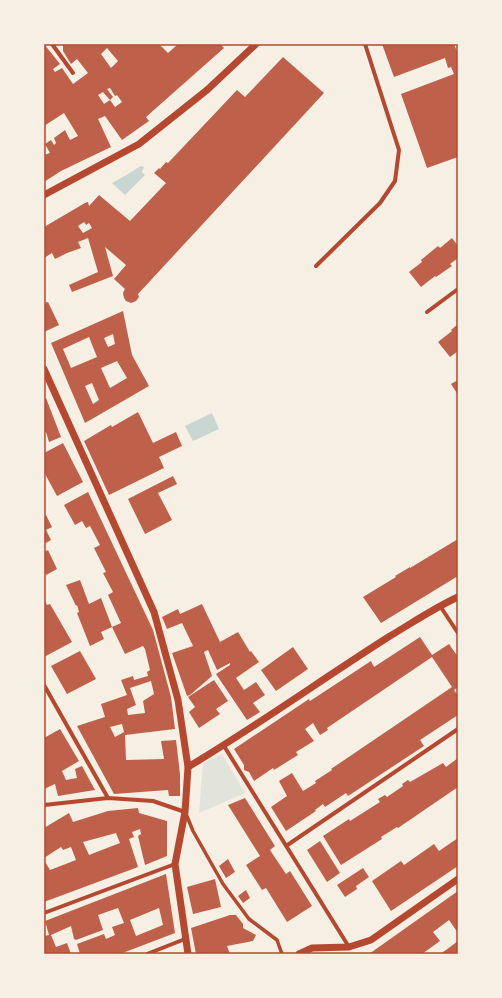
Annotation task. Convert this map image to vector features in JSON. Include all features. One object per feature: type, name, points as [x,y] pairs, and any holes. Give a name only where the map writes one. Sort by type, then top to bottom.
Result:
[{"type":"street","points":[[52,44],[73,73]]},
{"type":"street","points":[[44,195],[139,144],[207,90],[256,44]]},
{"type":"street","points":[[316,266],[380,203],[395,181],[399,150],[365,44]]},
{"type":"street","points":[[427,312],[458,289]]},
{"type":"street","points":[[44,370],[154,612],[178,700],[188,767],[185,812],[175,864],[188,954]]},
{"type":"street","points":[[188,767],[224,746],[366,652],[440,606],[458,597]]},
{"type":"street","points":[[440,606],[458,633]]},
{"type":"street","points":[[44,685],[108,798]]},
{"type":"street","points":[[286,846],[458,729]]},
{"type":"street","points":[[224,746],[349,947]]},
{"type":"street","points":[[44,805],[108,798],[153,801],[185,812],[193,831],[223,884],[249,919],[277,940],[282,954]]},
{"type":"street","points":[[44,913],[175,864]]},
{"type":"street","points":[[298,954],[312,948],[349,947],[371,940],[458,879]]},
{"type":"street","points":[[147,954],[185,939]]},
{"type":"shaded area","points":[[141,166],[144,167],[142,172],[145,175],[125,195],[112,183],[123,177]]},
{"type":"shaded area","points":[[212,413],[219,429],[193,441],[185,426]]},
{"type":"shaded area","points":[[222,754],[245,793],[199,813],[203,763]]},
{"type":"building","points":[[44,44],[60,64],[53,69],[55,72],[62,68],[73,84],[88,73],[77,59],[71,64],[63,51],[63,44],[159,44],[168,53],[177,45],[176,44],[220,44],[224,48],[146,117],[149,121],[122,140],[105,116],[98,119],[111,147],[61,171],[44,182],[44,155],[50,153],[45,144],[51,140],[54,145],[56,143],[54,138],[65,130],[70,140],[78,136],[64,113],[44,126]],"holes":[[[107,48],[118,61],[111,68],[101,54]],[[110,88],[115,96],[117,95],[122,102],[115,107],[110,100],[113,97],[107,89]],[[103,92],[110,100],[104,104],[98,95]]]},
{"type":"building","points":[[382,44],[454,44],[458,54],[458,157],[427,168],[401,94],[454,74],[451,67],[448,68],[445,58],[394,77]]},
{"type":"building","points":[[283,57],[324,93],[138,294],[139,297],[136,301],[131,303],[126,301],[123,293],[125,289],[114,279],[126,265],[105,247],[113,276],[72,292],[69,285],[98,272],[88,238],[78,242],[81,248],[55,259],[52,253],[44,258],[44,227],[85,203],[88,202],[89,206],[99,195],[130,221],[166,183],[154,173],[166,162],[168,163],[237,90],[245,97]],"holes":[[[84,222],[86,225],[89,223],[92,228],[83,233],[78,226]]]},
{"type":"building","points":[[452,238],[458,246],[458,258],[450,264],[452,266],[436,277],[435,276],[421,287],[409,272],[422,262],[421,260],[438,246],[440,248]]},
{"type":"building","points":[[48,302],[59,325],[44,332],[44,303]]},
{"type":"building","points":[[123,311],[132,355],[149,386],[85,423],[51,343]],"holes":[[[113,334],[115,344],[108,347],[104,338]],[[89,337],[97,357],[71,368],[63,349]],[[117,361],[127,378],[110,388],[101,368]],[[92,383],[99,400],[93,404],[85,386]]]},
{"type":"building","points":[[458,324],[458,351],[450,357],[438,342]]},
{"type":"building","points":[[458,380],[458,395],[451,384]]},
{"type":"building","points":[[46,398],[61,437],[49,442],[46,432],[44,432],[44,399]]},
{"type":"building","points":[[138,412],[153,443],[176,432],[182,446],[159,457],[164,468],[109,495],[84,441],[111,425],[112,427]]},
{"type":"building","points":[[63,443],[83,482],[57,496],[44,472],[44,453]]},
{"type":"building","points":[[173,476],[177,484],[158,493],[172,520],[145,534],[128,499]]},
{"type":"building","points":[[88,492],[153,630],[171,697],[175,729],[125,735],[126,760],[164,759],[161,741],[176,740],[180,774],[180,796],[169,796],[168,790],[114,794],[77,726],[105,717],[101,704],[127,695],[121,680],[133,676],[134,680],[148,676],[147,672],[150,670],[143,646],[125,654],[112,627],[121,623],[108,595],[113,592],[103,573],[106,572],[94,548],[100,545],[90,526],[86,528],[82,521],[75,525],[64,505]],"holes":[[[151,681],[154,694],[143,701],[145,713],[128,715],[127,709],[136,705],[130,688]],[[122,724],[124,732],[115,737],[110,727]]]},
{"type":"building","points":[[46,515],[52,527],[46,530],[51,540],[44,544],[44,516]]},
{"type":"building","points":[[458,539],[458,576],[381,623],[363,597],[396,577],[395,576]]},
{"type":"building","points":[[48,550],[57,569],[46,575],[44,571],[44,552]]},
{"type":"building","points":[[80,580],[89,604],[101,598],[112,627],[101,632],[104,639],[90,646],[77,613],[79,612],[77,605],[76,606],[66,585]]},
{"type":"building","points":[[44,599],[47,605],[50,604],[72,642],[44,657]]},
{"type":"building","points":[[202,604],[220,642],[238,632],[250,652],[251,651],[259,662],[236,678],[244,690],[256,682],[265,695],[253,703],[260,712],[247,720],[216,674],[230,665],[230,663],[217,670],[208,650],[204,652],[212,676],[187,696],[172,653],[193,646],[182,623],[167,629],[162,617],[178,609],[180,614]]},
{"type":"building","points":[[420,637],[432,655],[449,644],[458,657],[458,687],[454,690],[458,696],[458,715],[420,740],[424,746],[348,796],[346,793],[325,807],[323,804],[315,810],[316,811],[286,831],[271,807],[287,796],[279,781],[292,773],[303,791],[316,783],[315,781],[332,770],[331,769],[452,687],[432,657],[327,728],[328,730],[320,735],[313,723],[305,729],[314,741],[296,752],[298,755],[274,770],[273,768],[254,781],[249,772],[244,770],[244,765],[234,749],[309,699],[310,701],[371,661],[374,667]]},
{"type":"building","points":[[293,647],[308,669],[276,691],[261,670]]},
{"type":"building","points":[[80,651],[96,679],[67,694],[51,666]]},
{"type":"building","points":[[214,680],[228,701],[216,709],[220,714],[199,728],[189,712],[195,707],[188,697]]},
{"type":"building","points":[[60,729],[79,761],[62,771],[66,780],[77,778],[75,769],[82,766],[95,790],[58,796],[55,784],[44,789],[44,738]]},
{"type":"building","points":[[458,758],[458,787],[341,865],[323,836],[349,819],[350,821],[380,802],[378,799],[385,795],[387,797],[403,786],[402,784],[408,780],[410,782],[443,763],[446,767]]},
{"type":"building","points":[[245,798],[275,846],[270,850],[286,874],[290,871],[312,906],[287,922],[266,888],[262,890],[246,865],[260,856],[228,805]]},
{"type":"building","points":[[138,808],[139,813],[167,821],[167,856],[145,865],[138,836],[141,834],[140,829],[132,832],[134,837],[129,839],[138,867],[44,902],[44,860],[50,870],[76,860],[71,847],[63,850],[61,847],[44,858],[44,828],[69,813],[73,822],[108,811]],"holes":[[[116,833],[120,843],[89,855],[83,842]]]},
{"type":"building","points":[[458,838],[458,866],[391,911],[372,881],[401,861],[404,865],[434,844],[439,851]]},
{"type":"building","points":[[320,841],[340,873],[327,882],[307,850]]},
{"type":"building","points":[[228,859],[235,872],[226,878],[219,866]]},
{"type":"building","points":[[363,868],[369,877],[356,886],[357,889],[345,897],[337,885]]},
{"type":"building","points":[[166,874],[175,933],[120,954],[80,954],[77,944],[104,934],[106,939],[115,935],[112,927],[124,923],[118,908],[98,915],[103,930],[76,940],[74,939],[71,926],[51,935],[56,947],[67,943],[71,954],[46,954],[44,952],[44,936],[49,935],[45,921]],"holes":[[[159,908],[163,925],[136,936],[130,920]]]},
{"type":"building","points":[[215,879],[221,907],[193,914],[187,887]]},
{"type":"building","points":[[246,890],[250,898],[243,903],[238,896]]},
{"type":"building","points":[[458,891],[458,933],[449,920],[433,932],[440,941],[422,954],[369,954]]},
{"type":"building","points":[[230,915],[236,915],[243,924],[243,928],[256,935],[253,941],[227,946],[230,954],[196,954],[191,928]]},
{"type":"building","points":[[458,941],[458,954],[440,954],[446,950]]}]
